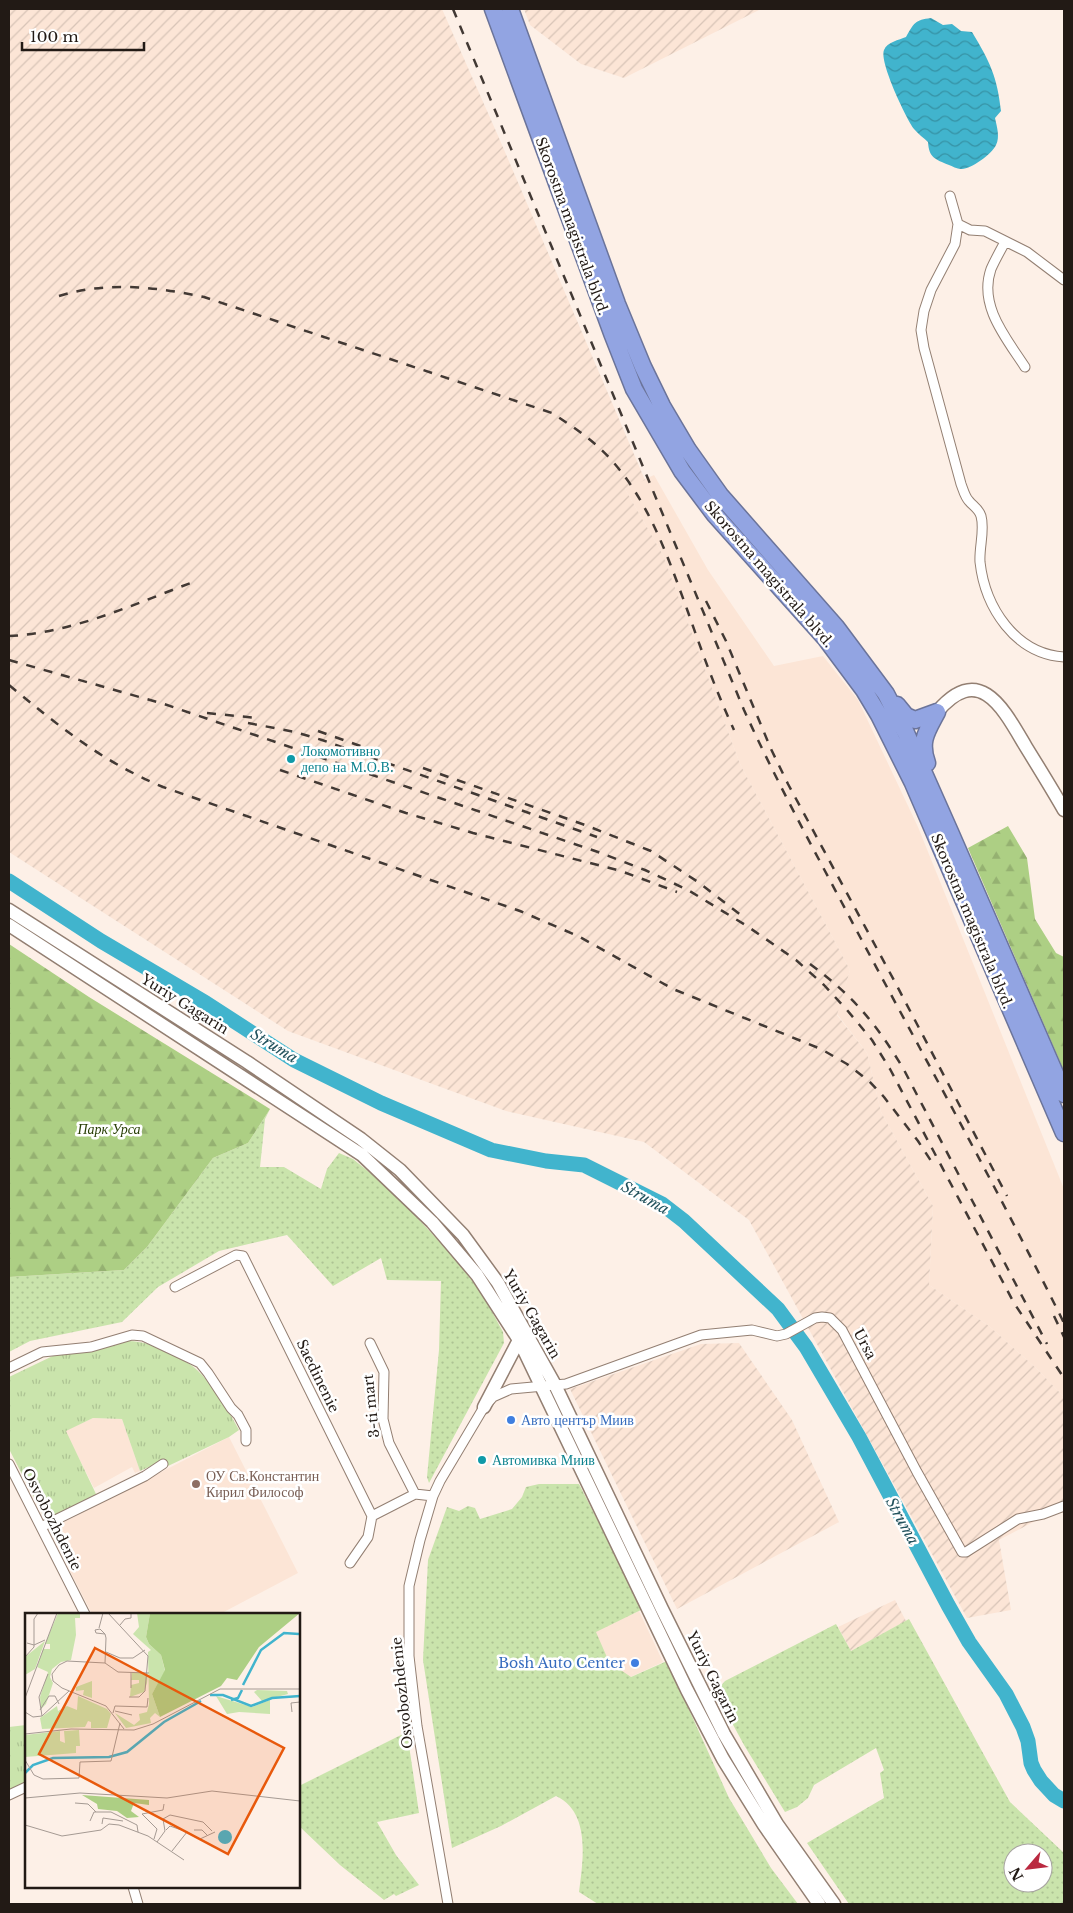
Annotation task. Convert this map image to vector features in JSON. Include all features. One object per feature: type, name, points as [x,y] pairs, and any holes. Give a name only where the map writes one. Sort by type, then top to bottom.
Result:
[{"type":"highway","name":"Skorostna magistrala blvd.","points":[[493,9],[516,48],[617,304],[643,367],[662,406],[688,450],[762,555],[864,690],[879,715],[916,792],[1064,1133]]},
{"type":"highway","name":"Skorostna magistrala blvd.","points":[[510,9],[516,48]]},
{"type":"highway","name":"Skorostna magistrala blvd.","points":[[762,555],[836,627],[886,694],[906,733],[1064,1094]]},
{"type":"highway","points":[[873,675],[910,718],[920,719],[937,712]]},
{"type":"highway","points":[[937,712],[925,736],[923,746],[950,832]]},
{"type":"street","points":[[950,196],[958,224],[955,244],[931,290],[924,311],[921,330],[924,348],[961,484],[968,500],[979,510],[982,518],[980,560],[988,597],[1000,619],[1011,632],[1030,647],[1050,655],[1064,657]]},
{"type":"street","points":[[958,224],[970,230],[985,232],[1027,252],[1064,280]]},
{"type":"street","points":[[1005,242],[991,271],[988,291],[990,306],[998,324],[1025,368]]},
{"type":"street","points":[[937,712],[949,698],[961,692],[981,692],[993,697],[1007,715],[1064,810]]},
{"type":"street","name":"Yuriy Gagarin","points":[[9,910],[305,1099],[362,1139],[400,1170],[442,1212],[482,1259],[520,1320],[555,1385],[724,1734],[777,1824],[834,1904]]},
{"type":"street","name":"Yuriy Gagarin","points":[[9,925],[362,1155],[432,1222],[454,1247],[477,1275],[519,1340],[687,1690],[723,1758],[764,1825],[819,1904]]},
{"type":"street","name":"Saedinenie","points":[[175,1287],[236,1255],[243,1256],[372,1516]]},
{"type":"street","name":"Ursa","points":[[542,1385],[566,1384],[701,1335],[752,1330],[777,1336],[786,1334],[815,1318],[830,1318],[842,1330],[917,1472],[962,1552],[966,1552],[1018,1519],[1064,1506]]},
{"type":"street","points":[[9,1368],[42,1352],[91,1347],[132,1335],[143,1336],[200,1363],[231,1408],[238,1415],[246,1430],[246,1441]]},
{"type":"street","points":[[484,1407],[519,1340]]},
{"type":"street","name":"3-ti mart","points":[[370,1343],[384,1372],[383,1419],[389,1443],[415,1494]]},
{"type":"street","name":"Osvobozhdenie","points":[[448,1904],[417,1726],[409,1656],[410,1586],[420,1540],[433,1496],[484,1407],[493,1397],[501,1392],[542,1385]]},
{"type":"street","name":"Osvobozhdenie","points":[[9,1464],[84,1613]]},
{"type":"street","points":[[41,1527],[145,1476],[163,1464]]},
{"type":"street","points":[[350,1563],[368,1537],[372,1516],[415,1494],[433,1496]]},
{"type":"street","points":[[9,1795],[25,1787]]},
{"type":"street","points":[[133,1888],[138,1904]]},
{"type":"shaded area","points":[[9,9],[442,9],[645,480],[625,489],[663,555],[740,764],[850,970],[837,1015],[867,1053],[881,1112],[933,1206],[929,1285],[989,1326],[1036,1368],[1064,1397],[1064,1506],[999,1540],[1011,1610],[967,1618],[749,1220],[644,1142],[506,1111],[288,1031],[9,852]]},
{"type":"shaded area","points":[[524,9],[761,9],[624,78],[581,64],[530,25]]},
{"type":"shaded area","points":[[654,475],[708,570],[774,666],[823,656],[858,700],[918,827],[1064,1189],[1064,1397],[1036,1368],[989,1326],[929,1285],[933,1206],[881,1112],[867,1053],[837,1014],[850,970],[740,764],[663,555],[625,489]]},
{"type":"shaded area","points":[[739,1343],[792,1420],[839,1522],[677,1609],[570,1389],[701,1344]]},
{"type":"shaded area","points":[[93,1418],[122,1419],[140,1471],[135,1473],[132,1467],[94,1488],[65,1431]]},
{"type":"shaded area","name":"ОУ Св.Константин Кирил Философ","points":[[229,1437],[298,1573],[222,1613],[91,1613],[49,1530]]},
{"type":"shaded area","points":[[895,1600],[906,1621],[851,1651],[838,1627]]},
{"type":"shaded area","points":[[639,1611],[663,1662],[626,1679],[605,1663],[592,1633]]},
{"type":"green space","points":[[1008,826],[1027,858],[1035,919],[1056,953],[1064,957],[1064,1071],[968,848]]},
{"type":"green space","name":"Парк Урса","points":[[9,944],[89,997],[270,1109],[248,1143],[213,1158],[147,1247],[124,1270],[9,1277]]},
{"type":"green space","points":[[270,1109],[265,1119],[260,1167],[284,1167],[321,1189],[327,1169],[339,1153],[353,1159],[390,1189],[454,1257],[483,1295],[503,1332],[504,1343],[429,1483],[427,1477],[439,1350],[441,1281],[387,1280],[381,1258],[333,1286],[287,1235],[219,1251],[158,1287],[122,1322],[30,1341],[9,1352],[9,1277],[124,1270],[147,1247],[213,1158],[248,1143]]},
{"type":"green space","points":[[128,1341],[154,1346],[180,1358],[203,1375],[215,1390],[239,1430],[229,1437],[168,1466],[164,1460],[140,1471],[122,1419],[93,1418],[66,1431],[96,1494],[45,1519],[9,1449],[9,1377],[59,1353],[90,1350]]},
{"type":"green space","points":[[539,1484],[579,1484],[643,1609],[596,1632],[609,1662],[631,1677],[667,1661],[729,1798],[771,1868],[798,1904],[598,1904],[579,1892],[583,1852],[580,1825],[575,1813],[567,1803],[556,1796],[501,1826],[452,1848],[423,1660],[428,1560],[447,1507],[459,1511],[468,1506],[475,1508],[480,1519],[512,1509],[522,1497],[526,1487]]},
{"type":"green space","points":[[909,1619],[1010,1802],[1064,1853],[1064,1904],[849,1904],[807,1843],[884,1798],[880,1773],[884,1770],[876,1748],[814,1785],[808,1798],[797,1807],[785,1812],[744,1745],[718,1697],[719,1688],[725,1681],[836,1624],[851,1651]]},
{"type":"green space","points":[[25,1725],[25,1784],[9,1792],[9,1727]]},
{"type":"green space","points":[[407,1732],[419,1813],[377,1822],[396,1855],[419,1885],[396,1896],[394,1894],[384,1900],[340,1865],[300,1827],[300,1786]]},
{"type":"water","points":[[931,18],[943,25],[952,24],[961,31],[972,32],[984,52],[995,79],[1001,111],[995,118],[998,135],[996,145],[980,161],[965,169],[959,169],[931,155],[928,142],[914,129],[905,114],[885,66],[884,50],[886,47],[890,43],[906,37],[913,25],[918,21]]},
{"type":"waterway","name":"Struma","points":[[9,881],[101,941],[206,1003],[294,1060],[381,1103],[491,1150],[546,1161],[584,1165],[662,1204],[684,1221],[778,1309],[806,1347],[859,1437],[969,1642],[1006,1694],[1023,1727],[1034,1770],[1054,1795],[1064,1801]]},
{"type":"railway","points":[[453,9],[744,710],[800,824],[989,1177],[1064,1323]]},
{"type":"railway","points":[[59,296],[95,288],[132,287],[204,297],[552,413],[600,448],[627,480],[649,515],[666,553],[721,701],[734,730]]},
{"type":"railway","points":[[9,636],[33,634],[81,623],[196,581]]},
{"type":"railway","points":[[706,601],[726,641],[771,749],[788,784],[1007,1196]]},
{"type":"railway","points":[[9,660],[164,704],[598,852],[645,870],[688,890],[747,926],[796,960],[824,985],[872,1040],[890,1069],[1014,1303],[1064,1378]]},
{"type":"railway","points":[[9,685],[64,729],[100,754],[163,787],[520,911],[578,936],[673,989],[821,1049],[847,1064],[869,1081],[918,1141],[935,1167]]},
{"type":"railway","points":[[207,713],[257,718]]},
{"type":"railway","points":[[248,723],[295,732],[322,740],[597,837]]},
{"type":"railway","points":[[318,731],[383,754]]},
{"type":"railway","points":[[423,768],[585,825],[651,851],[698,882],[742,916]]},
{"type":"railway","points":[[280,770],[406,813],[473,833],[621,871],[677,892]]},
{"type":"railway","points":[[810,964],[839,987],[873,1023],[903,1068],[1047,1344]]},
{"type":"railway","points":[[1054,1316],[1064,1337]]},
{"type":"place","name":"Локомотивно депо на М.О.В.","points":[[291,759]]},
{"type":"place","name":"Авто център Миив","points":[[511,1420]]},
{"type":"place","name":"Автомивка Миив","points":[[482,1460]]},
{"type":"place","name":"ОУ Св.Константин Кирил Философ","points":[[196,1484]]},
{"type":"place","name":"Bosh Auto Center","points":[[635,1663]]}]
